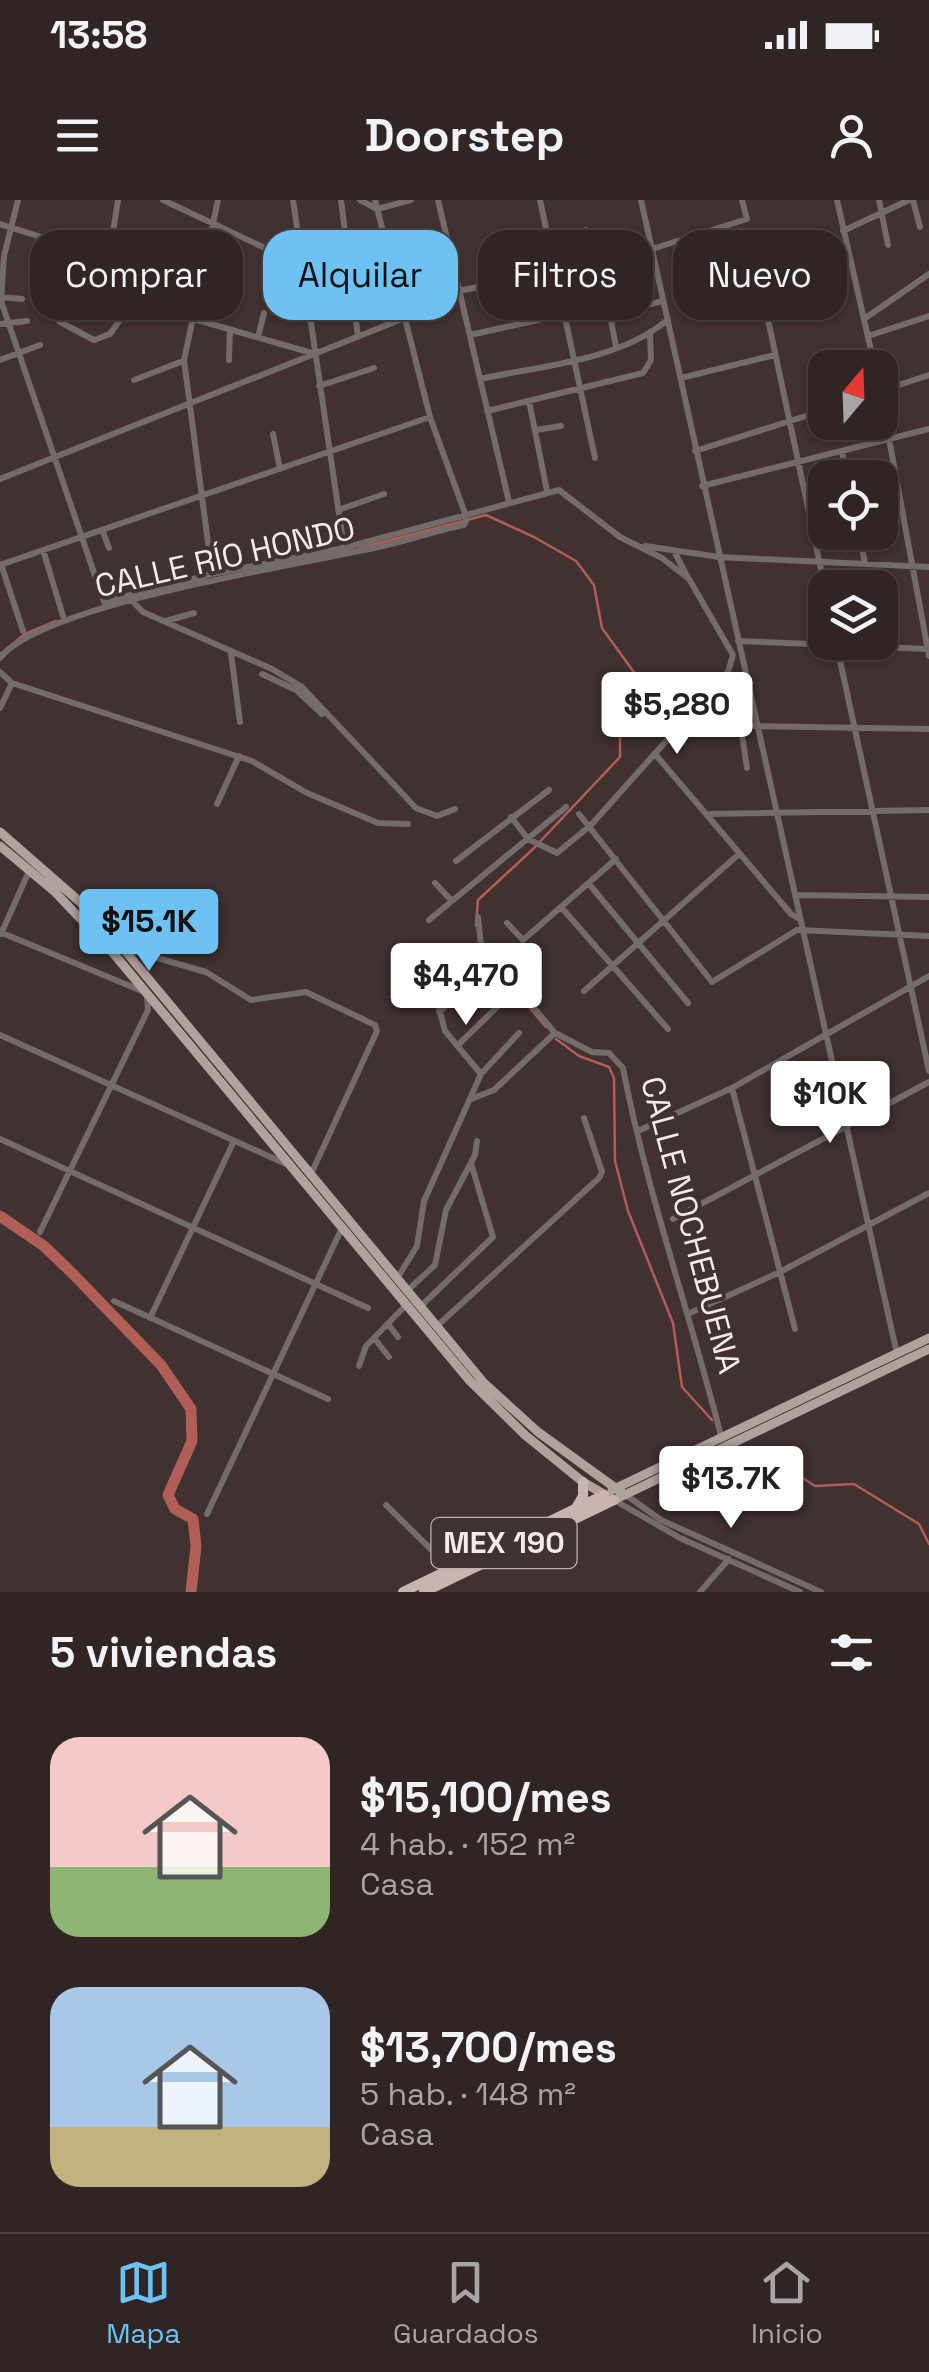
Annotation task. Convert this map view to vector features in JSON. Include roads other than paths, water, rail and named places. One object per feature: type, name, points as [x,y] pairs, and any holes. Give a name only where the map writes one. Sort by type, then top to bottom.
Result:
[{"type":"highway","points":[[574,1509],[583,1496],[580,1480]]},
{"type":"highway","name":"MEX 190","points":[[403,1592],[574,1509],[615,1495]]},
{"type":"highway","name":"MEX 190","points":[[424,1592],[615,1495]]},
{"type":"main road","points":[[0,832],[80,902],[122,947],[146,988],[171,1006],[311,1174],[407,1304],[483,1396],[580,1480],[615,1495]]},
{"type":"main road","points":[[0,846],[30,869],[146,988],[290,1166],[398,1278],[499,1397],[615,1495]]},
{"type":"main road","name":"MEX 190","points":[[615,1495],[721,1436],[929,1338]]},
{"type":"main road","name":"MEX 190","points":[[615,1495],[929,1349]]},
{"type":"main road","points":[[580,1480],[586,1467]]},
{"type":"street","points":[[18,200],[4,256],[0,297],[5,324],[20,352],[83,540]]},
{"type":"street","points":[[111,230],[118,200]]},
{"type":"street","points":[[163,200],[263,248]]},
{"type":"street","points":[[212,230],[218,200]]},
{"type":"street","points":[[294,200],[298,230]]},
{"type":"street","points":[[341,200],[358,337]]},
{"type":"street","points":[[360,200],[376,204],[411,200]]},
{"type":"street","points":[[438,200],[508,502]]},
{"type":"street","points":[[540,200],[546,230]]},
{"type":"street","points":[[641,200],[648,230]]},
{"type":"street","points":[[653,249],[746,219],[742,200]]},
{"type":"street","points":[[837,200],[843,230]]},
{"type":"street","points":[[878,200],[888,245]]},
{"type":"street","points":[[845,230],[911,200],[920,228]]},
{"type":"street","points":[[376,204],[383,230]]},
{"type":"street","points":[[0,224],[30,231]]},
{"type":"street","points":[[847,248],[871,350]]},
{"type":"street","points":[[511,817],[532,839],[557,852],[591,824],[681,726],[732,666],[736,655],[738,641],[653,254]]},
{"type":"street","points":[[864,319],[929,274]]},
{"type":"street","points":[[459,292],[478,288]]},
{"type":"street","points":[[0,297],[22,300]]},
{"type":"street","points":[[616,347],[610,315],[662,301]]},
{"type":"street","points":[[868,336],[929,316]]},
{"type":"street","points":[[258,337],[263,317]]},
{"type":"street","points":[[59,320],[94,340],[110,334],[120,320]]},
{"type":"street","points":[[194,320],[184,360],[212,574]]},
{"type":"street","points":[[203,320],[314,354]]},
{"type":"street","points":[[309,320],[344,548]]},
{"type":"street","points":[[0,469],[2,478],[402,320]]},
{"type":"street","points":[[407,320],[430,416],[466,519],[508,502],[547,492],[567,492],[620,537],[639,544],[719,557],[929,567]]},
{"type":"street","points":[[470,335],[537,320]]},
{"type":"street","points":[[565,320],[595,458]]},
{"type":"street","points":[[768,320],[822,570]]},
{"type":"street","points":[[5,324],[27,321]]},
{"type":"street","points":[[480,379],[616,347],[650,334],[666,321]]},
{"type":"street","points":[[229,360],[230,330]]},
{"type":"street","points":[[487,411],[647,370],[650,334]]},
{"type":"street","points":[[0,360],[40,346]]},
{"type":"street","points":[[681,378],[776,355]]},
{"type":"street","points":[[134,380],[184,360]]},
{"type":"street","points":[[319,386],[374,368]]},
{"type":"street","points":[[898,385],[929,376]]},
{"type":"street","points":[[530,400],[547,492]]},
{"type":"street","points":[[23,631],[0,565],[83,540],[430,416]]},
{"type":"street","points":[[695,451],[808,416]]},
{"type":"street","points":[[536,430],[560,426]]},
{"type":"street","points":[[898,437],[929,429]]},
{"type":"street","points":[[272,434],[280,469]]},
{"type":"street","points":[[702,486],[884,440]]},
{"type":"street","points":[[888,440],[929,652],[898,650]]},
{"type":"street","points":[[842,451],[844,460]]},
{"type":"street","points":[[338,510],[384,494]]},
{"type":"street","name":"CALLE RÍO HONDO","points":[[83,540],[104,602],[212,574],[466,519]]},
{"type":"street","name":"CALLE RÍO HONDO","points":[[1,668],[22,638],[46,626],[131,600],[387,545],[466,519]]},
{"type":"street","points":[[103,532],[109,548]]},
{"type":"street","points":[[639,544],[689,579]]},
{"type":"street","points":[[43,550],[64,616]]},
{"type":"street","points":[[674,550],[742,666],[897,1354]]},
{"type":"street","points":[[862,550],[865,564]]},
{"type":"street","points":[[131,600],[136,608],[302,687],[416,808],[438,816],[455,809]]},
{"type":"street","points":[[166,622],[194,613]]},
{"type":"street","points":[[738,641],[808,644]]},
{"type":"street","points":[[231,652],[240,722]]},
{"type":"street","points":[[840,660],[929,1070]]},
{"type":"street","points":[[732,666],[742,666]]},
{"type":"street","points":[[1,668],[12,683],[239,756],[336,807],[378,823],[408,824]]},
{"type":"street","points":[[262,674],[272,673],[322,714]]},
{"type":"street","points":[[0,708],[12,683]]},
{"type":"street","points":[[681,726],[929,730]]},
{"type":"street","points":[[741,728],[746,768]]},
{"type":"street","points":[[655,754],[790,914],[801,920]]},
{"type":"street","points":[[218,804],[239,756]]},
{"type":"street","points":[[456,861],[549,790]]},
{"type":"street","points":[[429,920],[532,839],[566,807]]},
{"type":"street","points":[[709,814],[929,810]]},
{"type":"street","points":[[578,814],[591,824],[712,982],[803,929],[929,936]]},
{"type":"street","points":[[584,991],[740,854]]},
{"type":"street","points":[[506,923],[523,940],[616,859]]},
{"type":"street","points":[[30,869],[0,933],[146,988],[149,1008],[40,1232]]},
{"type":"street","points":[[435,883],[452,900]]},
{"type":"street","points":[[590,884],[688,1002]]},
{"type":"street","points":[[796,895],[929,897]]},
{"type":"street","points":[[561,906],[668,1029]]},
{"type":"street","name":"CALLE NOCHEBUENA","points":[[478,917],[481,946],[555,1033],[592,1052],[609,1053],[623,1068],[660,1227],[690,1313],[721,1436]]},
{"type":"street","points":[[122,947],[206,972],[251,1000],[306,992],[375,1026],[377,1031],[311,1174]]},
{"type":"street","points":[[464,962],[434,989],[438,1013],[457,1046],[481,1074]]},
{"type":"street","points":[[638,1131],[732,1088],[929,976]]},
{"type":"street","points":[[438,1013],[476,979]]},
{"type":"street","points":[[457,1046],[497,1007]]},
{"type":"street","points":[[398,1278],[417,1246],[424,1202],[481,1074],[519,1033]]},
{"type":"street","points":[[471,1099],[494,1090],[555,1033]]},
{"type":"street","points":[[0,1035],[290,1166]]},
{"type":"street","points":[[673,1219],[929,1082]]},
{"type":"street","points":[[732,1088],[795,1329]]},
{"type":"street","points":[[437,1326],[599,1178],[602,1172],[584,1118]]},
{"type":"street","points":[[0,1139],[368,1308]]},
{"type":"street","points":[[150,1318],[234,1141]]},
{"type":"street","points":[[408,1290],[435,1265],[446,1210],[471,1163],[477,1141]]},
{"type":"street","points":[[421,1306],[493,1237],[471,1163]]},
{"type":"street","points":[[690,1313],[780,1272],[929,1192]]},
{"type":"street","points":[[206,1514],[346,1224]]},
{"type":"street","points":[[114,1301],[328,1399]]},
{"type":"street","points":[[359,1366],[374,1338],[407,1304]]},
{"type":"street","points":[[388,1324],[398,1337]]},
{"type":"street","points":[[374,1338],[390,1357]]},
{"type":"street","points":[[615,1495],[728,1560],[800,1592]]},
{"type":"street","points":[[386,1505],[450,1569]]},
{"type":"street","points":[[646,1514],[821,1592]]},
{"type":"street","points":[[700,1592],[734,1552]]},
{"type":"waterway","points":[[360,548],[486,515],[534,537],[576,561],[594,585],[602,628],[646,689],[648,696],[620,736],[620,757],[533,849],[478,900],[476,926]]},
{"type":"waterway","points":[[0,654],[25,634],[56,621]]},
{"type":"waterway","points":[[480,949],[546,1027]]},
{"type":"waterway","points":[[556,1039],[579,1056],[609,1067],[614,1078],[615,1161],[628,1211],[673,1323],[682,1387],[712,1420]]},
{"type":"waterway","points":[[0,1216],[44,1246],[73,1274],[161,1365],[191,1409],[192,1441],[168,1495],[175,1509],[193,1519],[196,1546],[191,1592]]},
{"type":"waterway","points":[[756,1448],[815,1486],[854,1484],[919,1524],[929,1544]]}]
